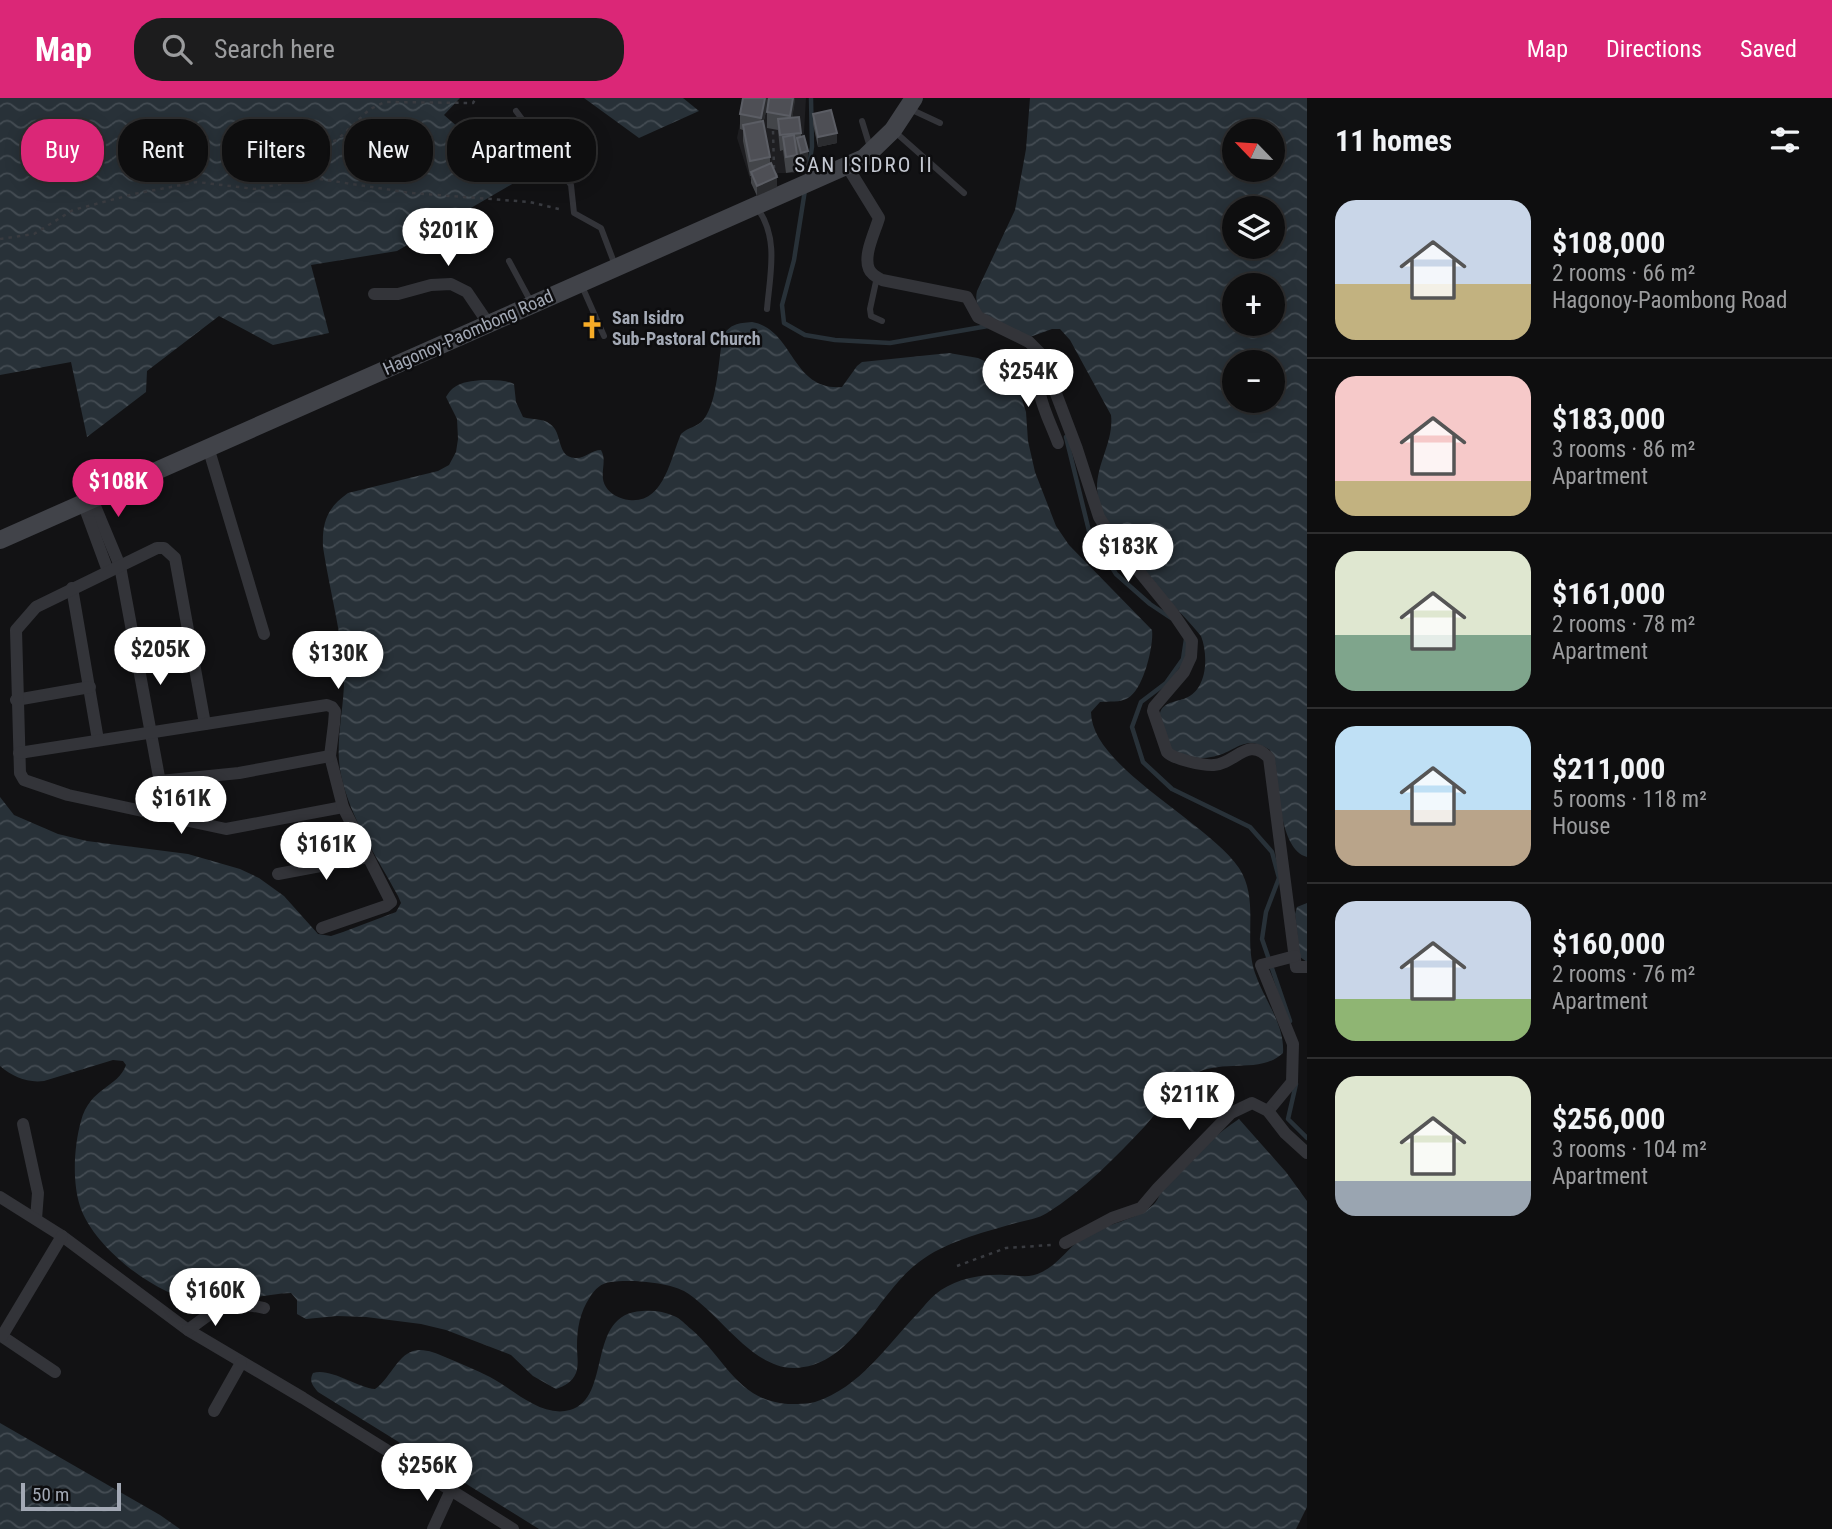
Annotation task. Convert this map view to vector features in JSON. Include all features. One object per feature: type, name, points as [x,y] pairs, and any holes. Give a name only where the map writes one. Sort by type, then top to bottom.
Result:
[{"type":"main road","name":"Hagonoy-Paombong Road","points":[[0,540],[847,166],[871,153],[893,130],[911,103]]},
{"type":"street","points":[[847,166],[879,218],[868,256],[869,269],[877,277],[882,281],[967,298],[978,317],[1029,342],[1077,449],[1099,517],[1115,542],[1173,613],[1192,641],[1191,657],[1184,673],[1153,711],[1167,752],[1178,759],[1215,766],[1251,748],[1262,750],[1269,758],[1294,956],[1296,967],[1307,967]]},
{"type":"street","points":[[374,294],[398,294],[431,285],[451,284],[467,292],[488,323]]},
{"type":"street","points":[[1041,364],[1040,393],[1058,443]]},
{"type":"street","points":[[208,447],[264,634]]},
{"type":"street","points":[[87,501],[114,569],[151,732],[166,815]]},
{"type":"street","points":[[205,724],[174,558],[164,548],[158,548],[36,607],[16,631],[16,700],[20,773],[24,780],[68,795],[226,829],[343,807]]},
{"type":"street","points":[[72,588],[97,740]]},
{"type":"street","points":[[16,700],[90,687]]},
{"type":"street","points":[[19,752],[332,706],[335,711],[330,756],[343,807],[391,902],[322,928]]},
{"type":"street","points":[[160,781],[239,773],[330,756]]},
{"type":"street","points":[[278,874],[368,857]]},
{"type":"street","points":[[1268,1111],[1292,1082],[1293,1044],[1261,967],[1268,962],[1294,956]]},
{"type":"street","points":[[1065,1243],[1112,1218],[1142,1208],[1231,1113],[1252,1103],[1268,1111],[1285,1133],[1307,1153]]},
{"type":"street","points":[[23,1124],[38,1193],[36,1219]]},
{"type":"street","points":[[0,1197],[62,1236],[188,1330],[513,1529]]},
{"type":"street","points":[[55,1372],[1,1336],[62,1236]]},
{"type":"street","points":[[188,1330],[224,1306],[240,1303],[264,1308]]},
{"type":"street","points":[[215,1411],[239,1362]]},
{"type":"street","points":[[433,1529],[451,1490]]},
{"type":"lane","points":[[911,103],[940,123]]},
{"type":"lane","points":[[516,111],[570,185],[575,213],[601,228],[615,267]]},
{"type":"lane","points":[[862,121],[871,153]]},
{"type":"lane","points":[[893,130],[964,193]]},
{"type":"lane","points":[[755,205],[770,234],[772,256],[766,309]]},
{"type":"lane","points":[[509,261],[532,304]]},
{"type":"lane","points":[[877,277],[870,309],[871,316],[882,321]]},
{"type":"lane","points":[[580,282],[604,336]]},
{"type":"path","points":[[330,142],[337,140],[370,109],[385,102],[473,103],[476,98]]},
{"type":"path","points":[[773,131],[774,168],[786,191]]},
{"type":"path","points":[[330,181],[411,193],[530,202],[575,213]]},
{"type":"path","points":[[0,239],[34,234],[73,210],[134,194],[197,182],[255,189],[292,182]]},
{"type":"path","points":[[957,1266],[1006,1248],[1065,1243]]},
{"type":"shaded area","points":[[745,98],[806,98],[803,150],[796,153],[799,173],[772,173],[750,179],[737,138]]},
{"type":"water","points":[[0,98],[460,98],[444,115],[449,119],[447,182],[516,182],[397,251],[311,265],[329,333],[273,345],[219,316],[147,371],[146,392],[87,437],[71,362],[0,375]]},
{"type":"water","points":[[584,98],[683,98],[699,111],[639,138]]},
{"type":"water","points":[[1030,98],[1307,98],[1307,857],[1298,852],[1286,830],[1275,762],[1270,750],[1253,743],[1220,755],[1201,758],[1172,750],[1162,726],[1160,713],[1164,706],[1188,697],[1199,686],[1205,670],[1203,643],[1201,636],[1122,546],[1101,507],[1098,478],[1110,434],[1111,415],[1070,340],[1060,329],[1030,337],[982,313],[978,305],[977,291],[1015,210],[1026,149]]},
{"type":"water","points":[[752,322],[766,327],[777,336],[802,370],[812,380],[825,386],[842,387],[862,362],[949,353],[978,358],[1008,372],[1016,381],[1026,412],[1028,441],[1035,472],[1056,526],[1069,545],[1152,630],[1143,677],[1128,698],[1100,702],[1091,712],[1096,733],[1129,773],[1223,850],[1239,868],[1249,893],[1250,947],[1255,973],[1281,1032],[1283,1053],[1274,1060],[1263,1063],[1216,1067],[1193,1075],[1111,1161],[1074,1194],[1039,1217],[964,1239],[929,1255],[904,1275],[848,1342],[833,1355],[815,1364],[794,1368],[779,1366],[764,1359],[684,1291],[648,1282],[607,1283],[594,1291],[580,1320],[576,1373],[568,1383],[556,1389],[533,1376],[511,1355],[446,1330],[366,1317],[306,1319],[297,1314],[297,1300],[291,1293],[223,1302],[201,1302],[165,1291],[147,1280],[129,1268],[98,1238],[80,1206],[76,1186],[77,1141],[85,1110],[97,1094],[117,1079],[126,1065],[123,1061],[113,1060],[44,1081],[20,1078],[0,1066],[0,797],[14,815],[58,834],[87,841],[188,854],[240,869],[259,878],[284,896],[318,934],[331,936],[396,912],[401,903],[357,822],[341,775],[339,738],[344,674],[323,547],[327,516],[335,504],[348,493],[438,471],[449,465],[456,452],[458,439],[457,419],[446,397],[458,385],[470,381],[502,381],[514,384],[516,402],[523,417],[550,424],[569,457],[579,458],[601,450],[604,459],[603,478],[608,490],[622,499],[629,500],[650,495],[664,478],[681,434],[702,422],[709,411],[715,391],[723,336],[735,325]]},
{"type":"water","points":[[1307,903],[1307,962],[1300,957],[1295,914],[1297,907]]},
{"type":"water","points":[[1239,1119],[1286,1172],[1307,1201],[1307,1507],[1296,1529],[539,1529],[318,1392],[312,1383],[313,1373],[320,1372],[375,1389],[407,1354],[417,1350],[451,1359],[490,1377],[548,1410],[570,1410],[583,1402],[591,1390],[613,1326],[624,1316],[642,1311],[658,1311],[681,1320],[703,1340],[744,1387],[757,1395],[788,1404],[815,1402],[831,1395],[859,1376],[941,1290],[956,1282],[980,1276],[1037,1274],[1048,1269],[1084,1237],[1147,1209],[1195,1156]]},
{"type":"water","points":[[0,1423],[160,1515],[180,1529],[0,1529]]},
{"type":"building","points":[[743,98],[765,98],[761,118],[740,114]]},
{"type":"building","points":[[769,98],[793,98],[790,116],[767,112]]},
{"type":"building","points":[[831,110],[837,133],[818,137],[813,114]]},
{"type":"building","points":[[799,117],[801,133],[780,135],[778,119]]},
{"type":"building","points":[[763,121],[770,157],[750,161],[743,125]]},
{"type":"building","points":[[794,135],[797,155],[786,157],[783,137]]},
{"type":"building","points":[[804,136],[808,151],[801,153],[797,138]]},
{"type":"building","points":[[771,163],[777,177],[757,186],[751,172]]},
{"type":"waterway","points":[[807,178],[812,147],[811,98]]},
{"type":"waterway","points":[[805,190],[794,260],[782,305],[784,323],[805,335],[835,340],[890,343],[988,326]]},
{"type":"waterway","points":[[1066,437],[1089,531],[1116,574],[1150,604],[1171,618]]},
{"type":"waterway","points":[[1186,639],[1183,659],[1166,683],[1141,702],[1132,727],[1143,762],[1172,789],[1250,827],[1272,852],[1279,878],[1266,912],[1262,939],[1290,1021]]},
{"type":"waterway","points":[[1296,1084],[1288,1119],[1307,1138]]},
{"type":"place","name":"San Isidro Sub-Pastoral Church","points":[[592,327]]},
{"type":"district","name":"SAN ISIDRO II","points":[[864,165]]}]
